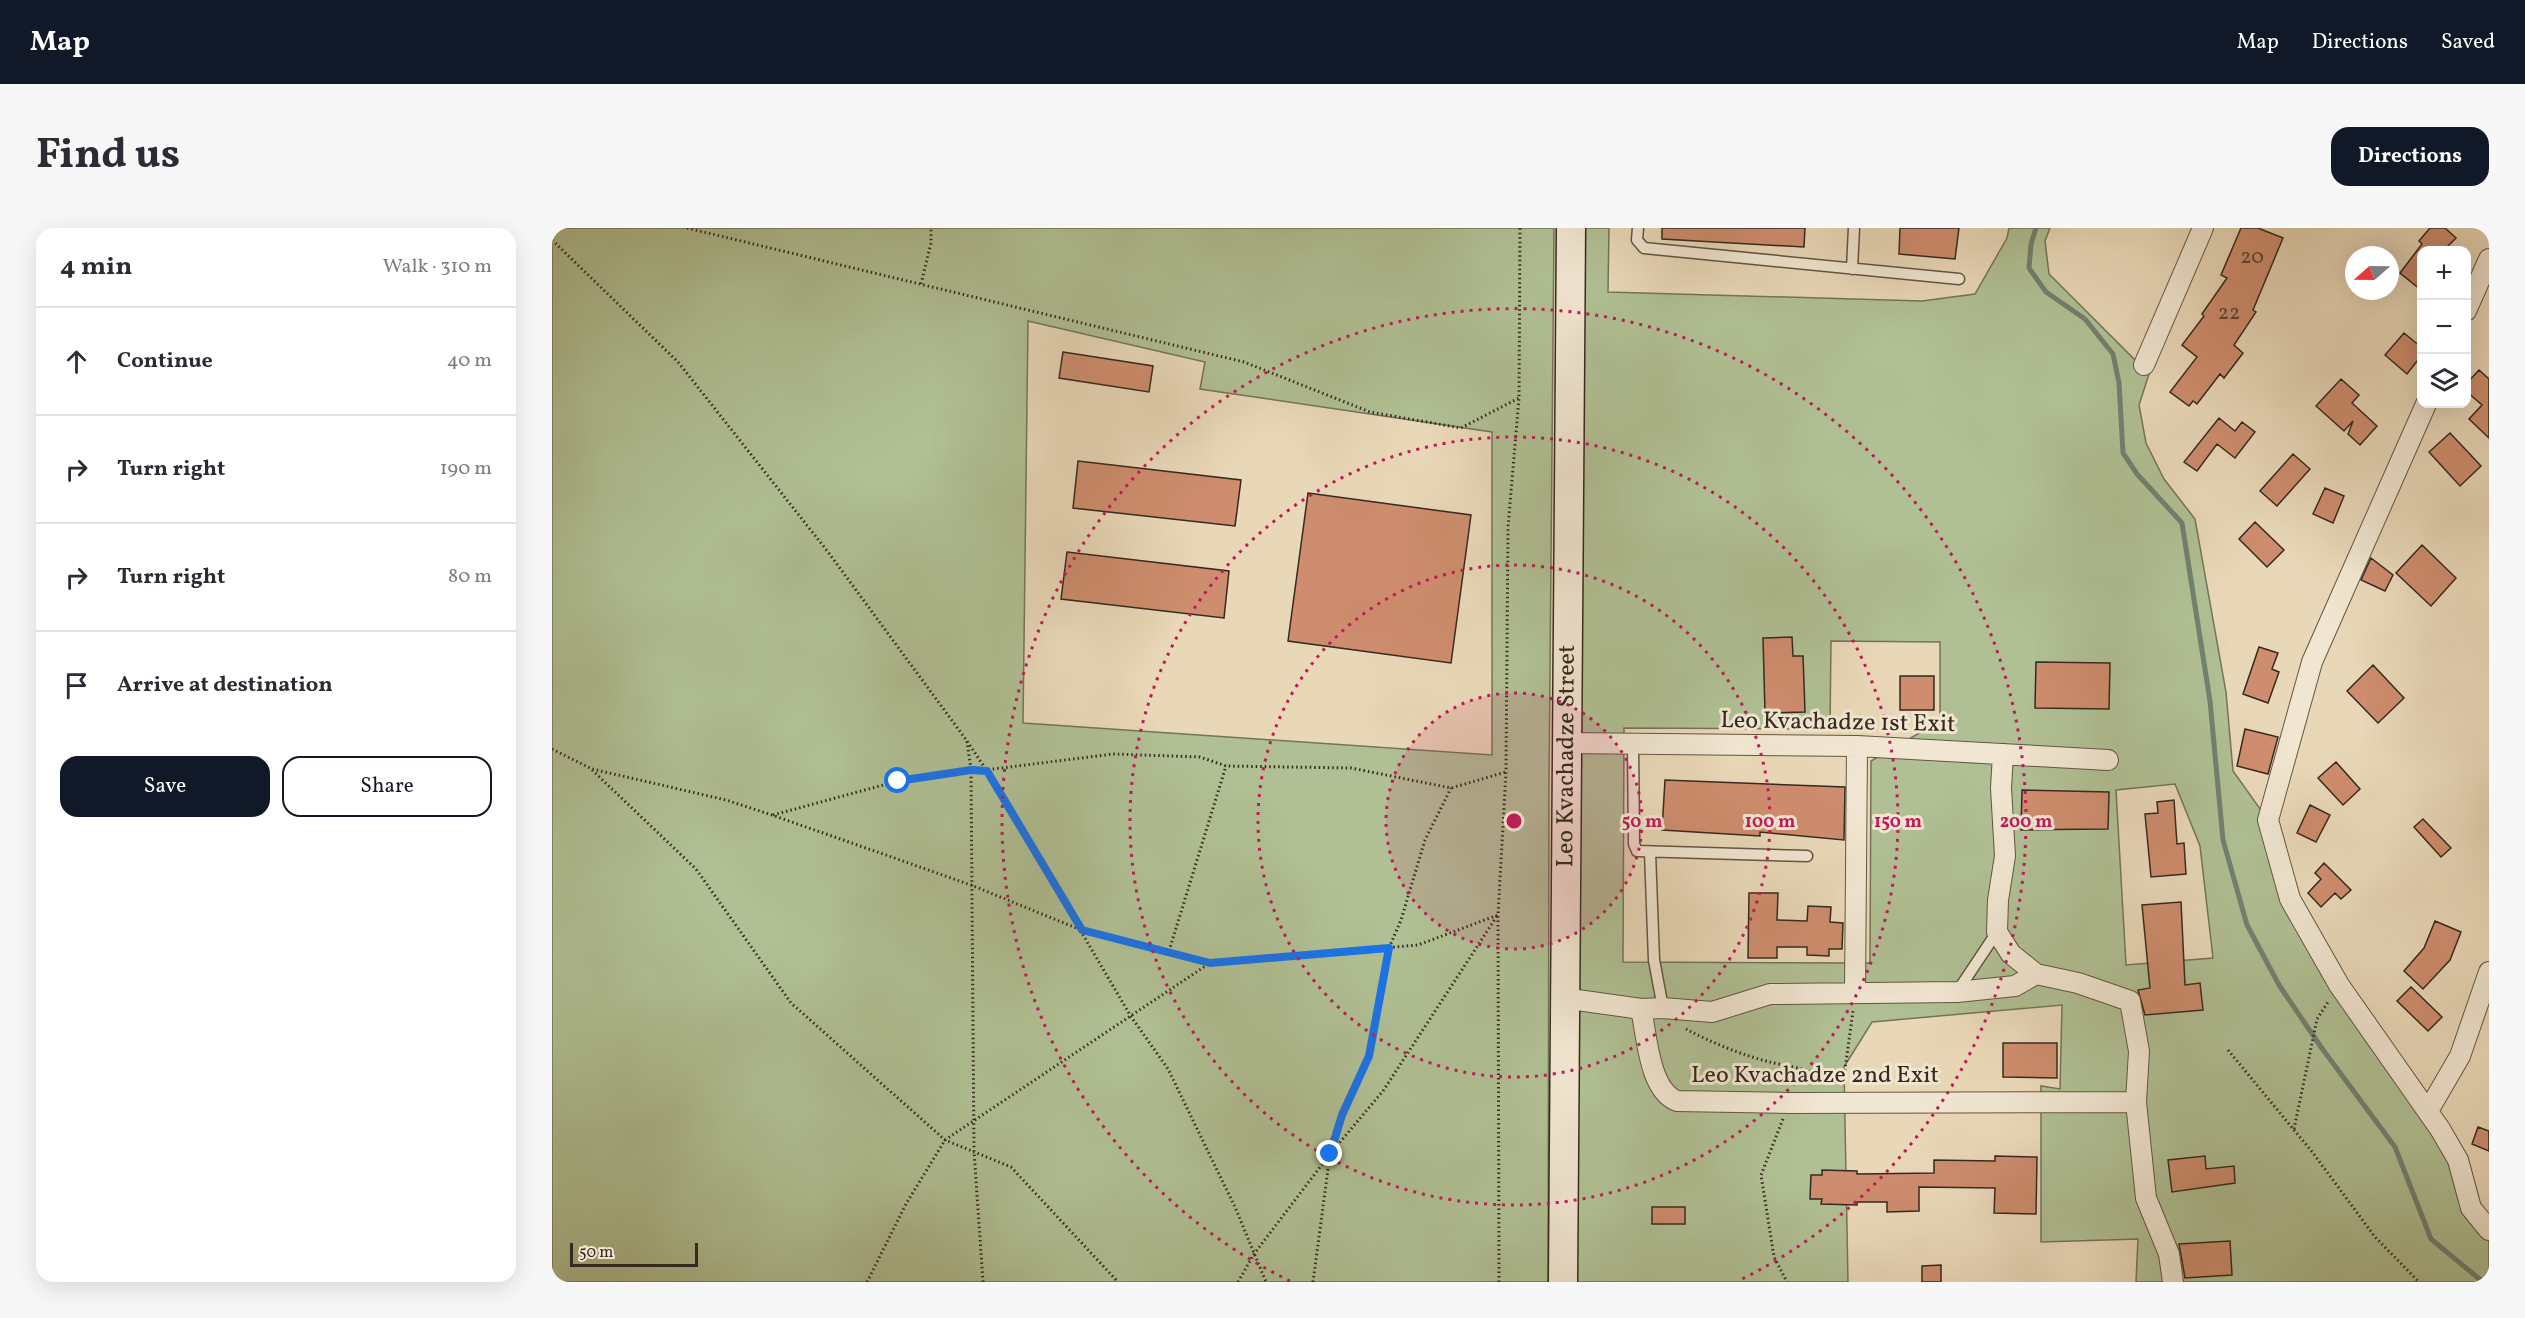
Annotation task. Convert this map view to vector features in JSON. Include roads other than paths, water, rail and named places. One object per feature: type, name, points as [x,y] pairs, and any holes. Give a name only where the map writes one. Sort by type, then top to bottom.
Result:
[{"type":"main road","name":"Leo Kvachadze Street","points":[[1563,1282],[1563,998],[1571,228]]},
{"type":"street","points":[[2144,365],[2203,228]]},
{"type":"street","points":[[2471,300],[2489,259]]},
{"type":"street","points":[[2424,408],[2312,662],[2268,820],[2290,899],[2339,985],[2428,1112],[2458,1160],[2471,1208],[2489,1230]]},
{"type":"street","name":"Leo Kvachadze 1st Exit","points":[[1566,743],[1857,746],[2108,760]]},
{"type":"street","points":[[1855,991],[1857,746]]},
{"type":"street","points":[[2003,754],[2001,788],[2005,856],[1998,900],[1997,932],[2011,954],[2036,974],[2078,983],[2130,1001],[2139,1051],[2136,1102],[2146,1198],[2169,1254],[2174,1282]]},
{"type":"street","points":[[2428,1112],[2460,1056],[2489,972]]},
{"type":"street","points":[[1563,998],[1641,1009],[1663,1008],[1712,1012],[1770,994],[1855,991],[1957,992],[2015,986],[2036,974]]},
{"type":"street","name":"Leo Kvachadze 2nd Exit","points":[[1641,1009],[1656,1082],[1667,1097],[1677,1101],[1789,1103],[1842,1094],[2136,1102]]},
{"type":"lane","points":[[1638,228],[1639,245],[1644,248],[1959,279]]},
{"type":"lane","points":[[1852,268],[1854,228]]},
{"type":"lane","points":[[1633,744],[1634,847],[1640,852],[1807,856]]},
{"type":"lane","points":[[1650,852],[1654,960],[1663,1008]]},
{"type":"lane","points":[[1957,992],[1997,932]]},
{"type":"waterway","points":[[2036,228],[2031,244],[2029,268],[2046,292],[2085,319],[2113,354],[2119,383],[2123,453],[2137,474],[2182,523],[2210,701],[2223,840],[2247,925],[2279,985],[2321,1047],[2395,1147],[2431,1239],[2483,1282]]}]
